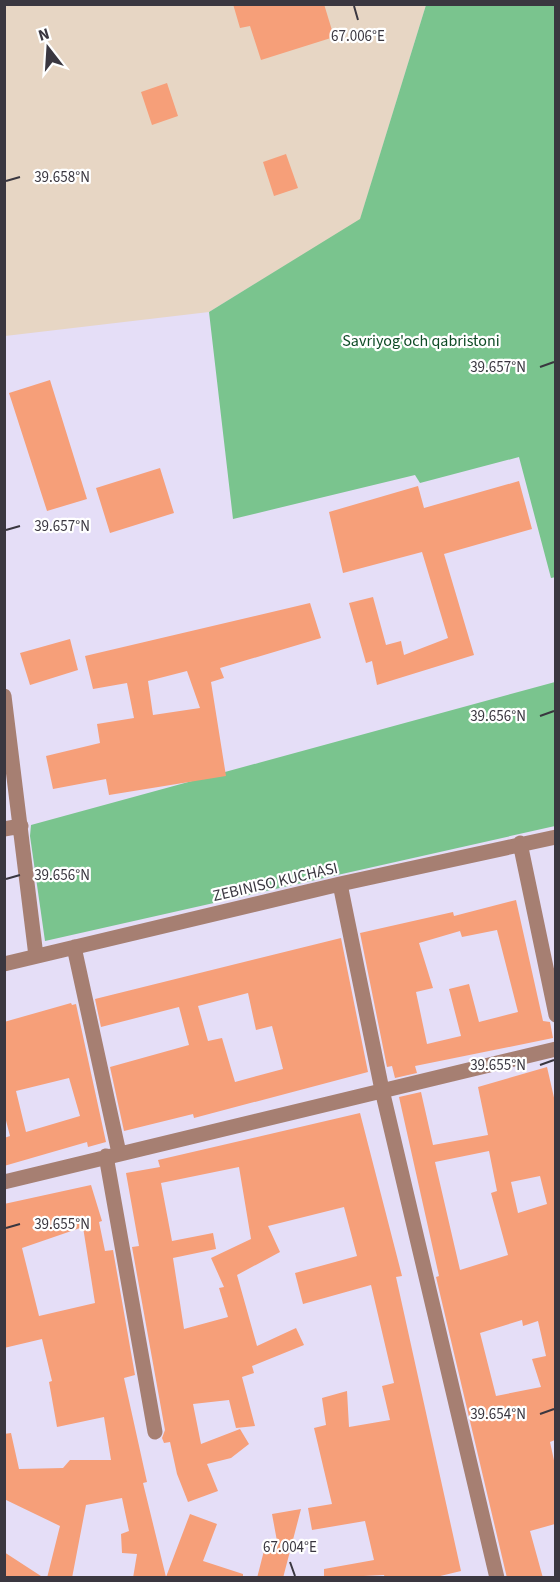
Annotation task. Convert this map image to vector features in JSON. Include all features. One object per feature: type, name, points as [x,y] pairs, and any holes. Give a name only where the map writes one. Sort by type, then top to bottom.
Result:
[{"type":"street","points":[[4,696],[36,956]]},
{"type":"street","points":[[4,830],[21,826]]},
{"type":"street","name":"ZEBINISO KUCHASI","points":[[4,964],[340,884],[555,837]]},
{"type":"street","points":[[520,843],[555,1015]]},
{"type":"street","points":[[340,884],[382,1090],[497,1578]]},
{"type":"street","points":[[74,947],[112,1155],[155,1432]]},
{"type":"street","points":[[4,1182],[555,1049]]},
{"type":"shaded area","points":[[4,5],[426,5],[360,220],[209,312],[5,336]]},
{"type":"green space","name":"Savriyog'och qabristoni","points":[[426,5],[555,5],[556,577],[551,578],[519,457],[420,483],[415,475],[233,519],[209,312],[360,219]]},
{"type":"green space","points":[[555,682],[555,826],[45,941],[30,836],[31,825]]},
{"type":"building","points":[[233,4],[324,4],[334,37],[261,60],[250,26],[240,28]]},
{"type":"building","points":[[167,83],[178,116],[152,125],[141,92]]},
{"type":"building","points":[[286,154],[298,188],[274,196],[263,162]]},
{"type":"building","points":[[50,380],[87,499],[47,511],[9,393]]},
{"type":"building","points":[[160,468],[174,513],[110,533],[96,488]]},
{"type":"building","points":[[519,481],[532,529],[444,554],[474,655],[377,685],[372,661],[366,663],[349,603],[373,597],[386,645],[401,641],[404,655],[448,638],[422,552],[343,573],[329,512],[418,486],[424,508]]},
{"type":"building","points":[[310,603],[321,638],[220,668],[224,678],[211,682],[226,776],[109,795],[106,779],[53,789],[46,756],[100,743],[97,724],[134,718],[127,683],[93,689],[85,656]],"holes":[[[187,671],[200,708],[153,715],[148,681]]]},
{"type":"building","points":[[70,639],[78,670],[30,685],[20,653]]},
{"type":"building","points":[[516,900],[543,1021],[550,1022],[553,1038],[415,1066],[417,1073],[395,1078],[392,1066],[387,1067],[360,933],[453,912],[454,916]],"holes":[[[497,930],[518,1012],[479,1022],[469,984],[449,989],[461,1036],[427,1044],[416,992],[433,988],[419,943],[460,931],[462,937]]]},
{"type":"building","points":[[341,938],[368,1072],[194,1118],[193,1114],[124,1131],[110,1067],[189,1045],[179,1007],[101,1027],[95,999]],"holes":[[[248,993],[256,1030],[272,1026],[283,1069],[235,1082],[222,1038],[208,1041],[198,1006]]]},
{"type":"building","points":[[71,1003],[76,1004],[106,1142],[88,1147],[87,1142],[4,1166],[4,1138],[10,1136],[4,1113],[4,1022]],"holes":[[[69,1078],[80,1116],[26,1132],[16,1091]]]},
{"type":"building","points":[[547,1067],[555,1102],[555,1440],[550,1442],[555,1465],[555,1524],[530,1531],[543,1578],[507,1578],[436,1277],[439,1276],[399,1097],[421,1092],[433,1145],[488,1135],[478,1087]],"holes":[[[489,1151],[497,1191],[491,1193],[508,1255],[460,1270],[435,1162]],[[540,1176],[547,1204],[518,1213],[511,1182]],[[522,1320],[523,1326],[538,1321],[546,1356],[532,1359],[541,1387],[496,1396],[480,1333]]]},
{"type":"building","points":[[360,1113],[402,1276],[396,1277],[461,1571],[432,1578],[385,1578],[384,1575],[324,1578],[324,1569],[374,1560],[365,1521],[312,1530],[308,1508],[332,1504],[314,1428],[326,1425],[322,1398],[347,1391],[349,1427],[390,1420],[382,1386],[394,1383],[371,1285],[303,1304],[295,1273],[357,1256],[344,1207],[268,1226],[280,1252],[237,1275],[257,1346],[296,1328],[304,1345],[252,1366],[254,1373],[242,1377],[255,1426],[236,1428],[229,1400],[193,1404],[201,1444],[240,1429],[249,1444],[231,1458],[207,1464],[218,1491],[188,1502],[177,1474],[170,1442],[164,1443],[162,1438],[165,1430],[132,1247],[139,1246],[126,1173],[160,1167],[158,1160]],"holes":[[[239,1167],[251,1239],[211,1258],[224,1287],[219,1288],[228,1317],[184,1329],[173,1258],[216,1249],[213,1233],[172,1241],[161,1183]]]},
{"type":"building","points":[[91,1185],[102,1221],[99,1222],[105,1251],[113,1250],[135,1375],[124,1378],[147,1482],[143,1483],[166,1577],[190,1514],[217,1524],[203,1561],[243,1574],[243,1578],[133,1578],[137,1554],[122,1553],[121,1534],[129,1531],[122,1498],[86,1505],[72,1578],[47,1578],[60,1526],[4,1499],[4,1434],[11,1433],[19,1469],[63,1468],[70,1460],[111,1460],[104,1417],[57,1427],[49,1382],[52,1381],[42,1339],[4,1348],[4,1204]],"holes":[[[83,1227],[95,1303],[39,1316],[22,1248]]]},
{"type":"building","points":[[301,1509],[283,1578],[257,1578],[267,1539],[277,1541],[272,1514]]},
{"type":"building","points":[[4,1552],[44,1578],[4,1578]]}]
